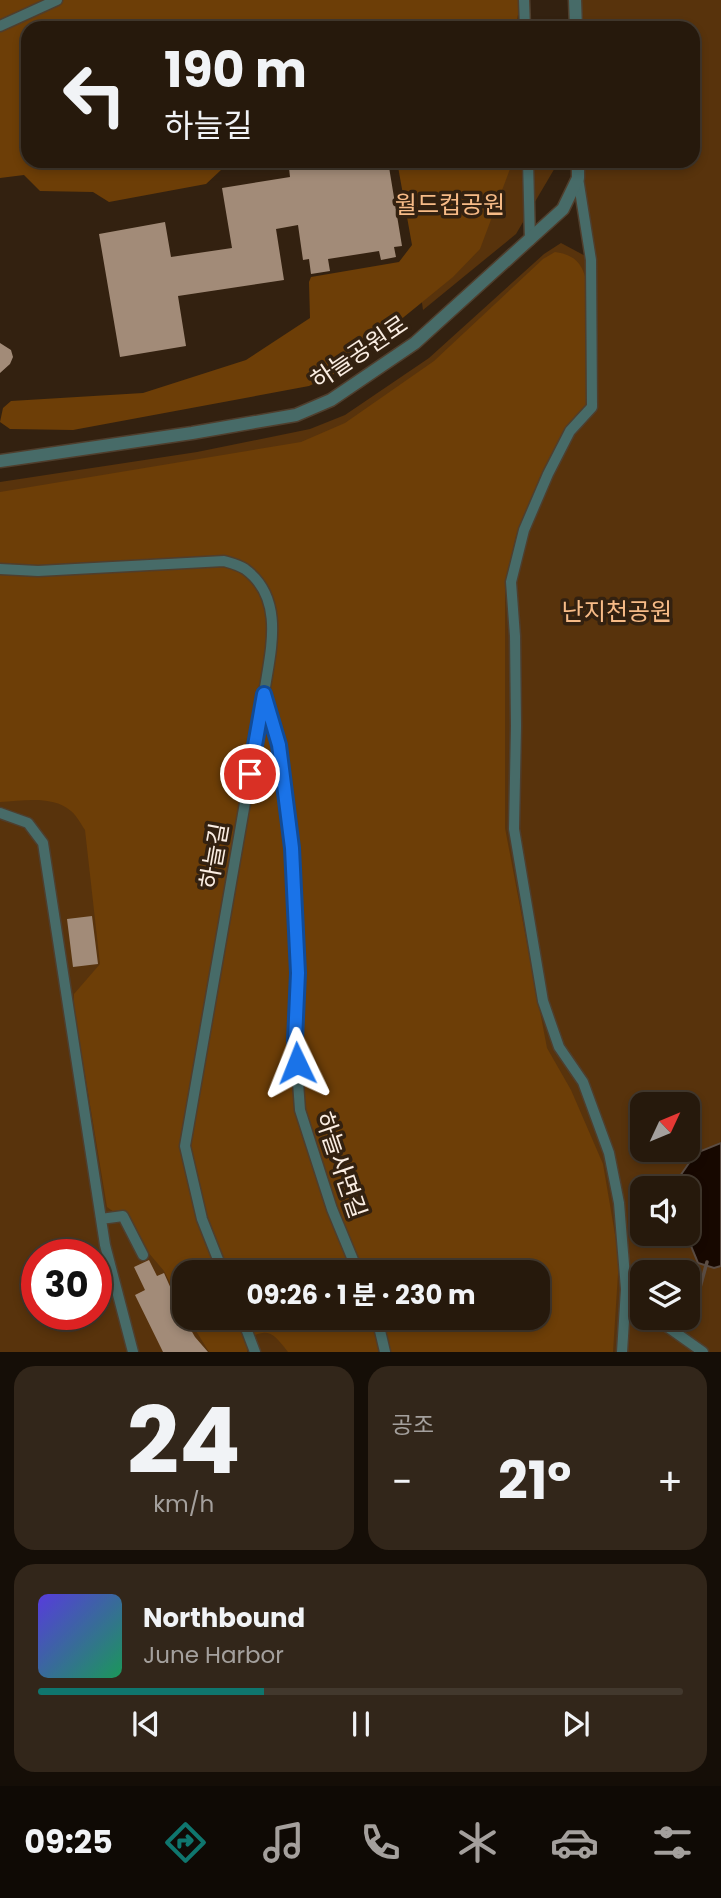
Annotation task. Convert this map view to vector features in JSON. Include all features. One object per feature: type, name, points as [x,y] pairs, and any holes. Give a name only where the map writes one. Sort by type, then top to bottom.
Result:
[{"type":"street","points":[[0,26],[57,0]]},
{"type":"street","points":[[524,0],[525,21]]},
{"type":"street","points":[[575,0],[576,21]]},
{"type":"street","points":[[528,168],[530,240]]},
{"type":"street","name":"하늘공원로","points":[[0,461],[296,415],[331,400],[415,343],[530,240],[563,209],[578,178],[578,168]]},
{"type":"street","points":[[578,178],[591,260],[592,407],[570,431],[548,474],[524,530],[512,582],[516,701],[514,829],[543,1001],[559,1046],[583,1082],[609,1153],[619,1203],[626,1289],[622,1352]]},
{"type":"street","name":"하늘길","points":[[0,569],[38,571],[224,561],[244,569],[264,589],[272,611],[272,640],[264,694],[185,1146],[202,1219],[218,1260]]},
{"type":"street","name":"하늘사면길","points":[[264,694],[279,745],[292,848],[298,973],[295,1040],[300,1110],[332,1209],[353,1260]]},
{"type":"street","points":[[0,813],[28,823],[44,843],[105,1245],[133,1352]]},
{"type":"street","points":[[101,1219],[123,1216],[143,1255]]},
{"type":"street","points":[[626,1289],[630,1293]]},
{"type":"street","points":[[247,1330],[255,1352]]},
{"type":"street","points":[[380,1330],[385,1352]]},
{"type":"street","points":[[672,1330],[703,1352]]},
{"type":"green space","points":[[0,0],[519,0],[518,21],[21,21],[21,168],[236,168],[221,170],[206,184],[109,202],[93,192],[40,191],[24,175],[0,178]]},
{"type":"green space","name":"난지천공원","points":[[575,0],[721,0],[721,1352],[0,1352],[0,482],[197,452],[310,429],[345,415],[429,358],[544,254],[561,243],[591,259],[579,168],[700,168],[700,21],[576,21]]},
{"type":"green space","name":"월드컵공원","points":[[398,168],[510,168],[480,249],[453,277],[334,374],[309,386],[73,430],[10,429],[0,422],[3,408],[11,401],[143,393],[246,360],[310,318],[311,277],[399,262],[412,245]]},
{"type":"green space","points":[[403,168],[555,168],[516,234],[423,310]]},
{"type":"green space","points":[[555,252],[569,256],[579,263],[584,274],[588,288],[588,404],[568,428],[540,477],[516,536],[505,585],[505,828],[547,1048],[571,1090],[603,1164],[619,1258],[613,1352],[288,1352],[274,1336],[261,1333],[247,1339],[247,1352],[209,1352],[195,1330],[550,1330],[550,1260],[172,1260],[172,1287],[164,1271],[107,1207],[74,1009],[74,994],[100,964],[85,830],[71,811],[55,803],[37,800],[0,802],[0,492],[301,442],[345,423],[434,361],[543,259]]},
{"type":"shaded area","points":[[721,1143],[721,1266],[714,1268],[700,1264],[691,1246],[700,1246],[700,1176],[680,1176],[690,1162],[700,1162],[700,1151]]},
{"type":"building","points":[[289,168],[389,168],[402,246],[394,247],[396,257],[381,260],[379,251],[328,259],[330,271],[311,274],[309,259],[303,260],[298,225],[276,229],[284,280],[178,296],[186,346],[120,357],[99,234],[165,222],[171,257],[232,248],[222,188],[290,177]]},
{"type":"building","points":[[0,343],[11,350],[13,357],[0,373]]},
{"type":"building","points":[[92,916],[98,964],[73,967],[67,919]]},
{"type":"building","points":[[149,1260],[157,1276],[164,1273],[172,1291],[172,1330],[191,1330],[208,1352],[163,1352],[135,1295],[145,1290],[134,1267]]},
{"type":"waterway","points":[[700,1288],[707,1262]]},
{"type":"route","points":[[250,774],[264,694],[279,745],[292,848],[298,973],[295,1040],[297,1063]]}]
